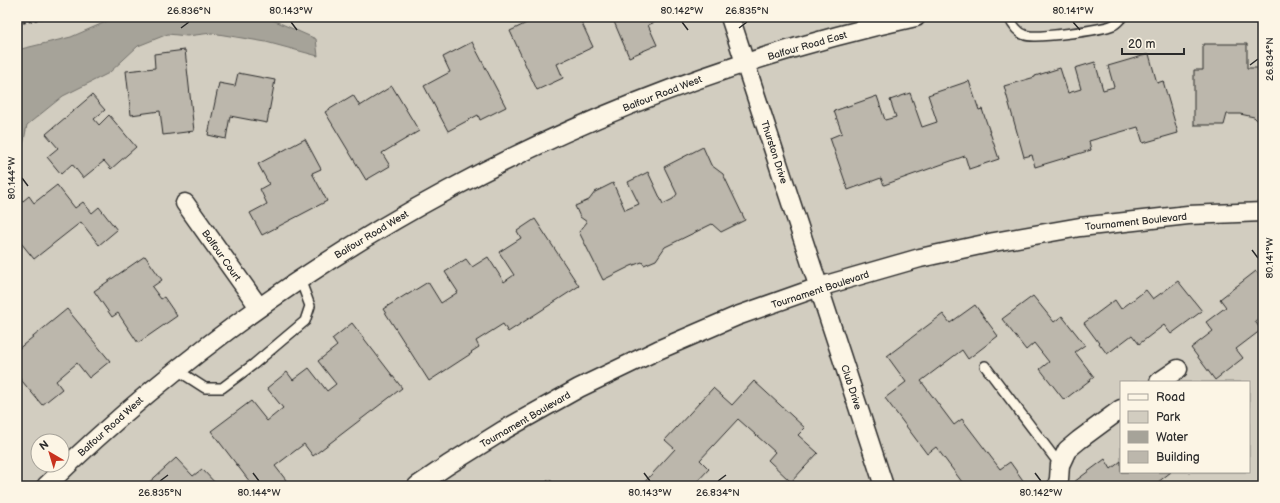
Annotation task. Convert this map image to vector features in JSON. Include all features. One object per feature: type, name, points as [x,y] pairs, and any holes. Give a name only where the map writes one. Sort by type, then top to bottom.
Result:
[{"type":"street","name":"Thurston Drive","points":[[730,17],[819,287]]},
{"type":"street","name":"Balfour Road East","points":[[745,63],[785,50],[875,26],[916,17]]},
{"type":"street","name":"Balfour Road West","points":[[46,486],[79,454],[176,370],[259,307],[325,262],[405,214],[487,169],[585,123],[657,94],[745,63]]},
{"type":"street","name":"Balfour Court","points":[[185,203],[259,307]]},
{"type":"street","name":"Tournament Boulevard","points":[[417,486],[504,430],[579,388],[658,350],[737,316],[819,287],[920,258],[994,242],[1080,227],[1188,215],[1263,212]]},
{"type":"street","name":"Club Drive","points":[[819,287],[884,486]]},
{"type":"street","points":[[1160,381],[1178,369]]},
{"type":"street","points":[[1057,486],[1060,465],[1067,450],[1120,410]]},
{"type":"lane","points":[[1009,17],[1013,26],[1025,36],[1080,32],[1114,25],[1122,17]]},
{"type":"lane","points":[[176,370],[205,388],[222,388],[254,364],[305,321],[310,306],[300,279]]},
{"type":"lane","points":[[985,366],[1060,465]]},
{"type":"path","points":[[17,24],[46,17]]},
{"type":"green space","points":[[17,17],[1263,17],[1263,486],[17,486]]},
{"type":"water","points":[[117,17],[266,17],[316,39],[318,56],[266,42],[212,33],[187,36],[168,34],[138,46],[109,73],[63,96],[27,125],[19,166],[17,167],[17,50],[71,37]]},
{"type":"building","points":[[539,17],[579,17],[593,47],[557,64],[563,78],[537,90],[510,31]]},
{"type":"building","points":[[612,17],[667,17],[648,25],[657,45],[629,57]]},
{"type":"building","points":[[472,42],[506,107],[480,120],[478,115],[448,131],[424,86],[450,72],[443,57]]},
{"type":"building","points":[[1203,44],[1247,44],[1247,68],[1260,68],[1260,48],[1263,48],[1263,124],[1261,124],[1254,117],[1240,114],[1227,114],[1224,125],[1194,125],[1194,70],[1203,70]]},
{"type":"building","points":[[185,50],[194,131],[163,135],[160,111],[131,115],[126,71],[155,68],[154,54]]},
{"type":"building","points":[[1149,54],[1157,83],[1163,81],[1178,133],[1143,143],[1138,127],[1089,141],[1091,150],[1035,167],[1032,155],[1024,157],[1004,86],[1060,68],[1068,93],[1081,89],[1075,68],[1095,62],[1103,90],[1114,87],[1108,66]]},
{"type":"building","points":[[238,73],[275,80],[267,123],[230,116],[226,139],[208,135],[219,83],[235,86]]},
{"type":"building","points":[[969,81],[979,110],[982,109],[999,159],[969,169],[965,156],[884,185],[881,178],[848,190],[830,138],[842,133],[834,111],[877,96],[885,120],[896,117],[890,100],[910,93],[922,127],[937,122],[928,95]]},
{"type":"building","points":[[392,86],[419,131],[382,153],[390,166],[366,180],[325,112],[353,95],[360,106]]},
{"type":"building","points":[[92,95],[105,110],[94,119],[99,125],[109,115],[136,147],[111,169],[104,161],[83,178],[72,164],[61,174],[47,157],[58,148],[46,134]]},
{"type":"building","points":[[305,139],[321,169],[312,173],[327,201],[262,235],[250,213],[267,204],[260,189],[269,184],[258,164]]},
{"type":"building","points":[[703,147],[711,165],[723,174],[745,220],[721,232],[712,224],[665,247],[656,260],[644,265],[642,262],[631,266],[603,280],[579,232],[587,222],[580,217],[575,206],[589,200],[595,192],[613,183],[625,210],[639,204],[628,182],[648,172],[663,204],[673,199],[677,194],[664,167]]},
{"type":"building","points":[[57,185],[75,208],[83,202],[92,213],[99,207],[117,230],[99,245],[81,222],[34,259],[17,238],[17,206],[29,196],[34,203]]},
{"type":"building","points":[[535,219],[579,286],[508,332],[503,324],[476,341],[479,347],[471,352],[472,353],[429,381],[383,309],[428,282],[441,303],[458,292],[445,272],[466,259],[472,267],[488,257],[504,282],[514,275],[499,252],[521,238],[517,231]]},
{"type":"building","points":[[145,256],[162,280],[152,287],[161,299],[164,297],[177,316],[138,343],[118,313],[112,317],[94,291]]},
{"type":"building","points":[[1256,271],[1263,281],[1263,315],[1255,321],[1261,330],[1236,349],[1243,358],[1215,380],[1191,348],[1213,331],[1206,322],[1226,307],[1220,299]]},
{"type":"building","points":[[1178,281],[1202,311],[1171,334],[1164,325],[1139,344],[1132,335],[1107,354],[1084,323],[1115,300],[1121,309],[1146,290],[1153,299]]},
{"type":"building","points":[[1033,296],[1054,322],[1062,316],[1085,345],[1075,352],[1094,377],[1064,400],[1040,369],[1049,362],[1034,343],[1026,350],[1002,319]]},
{"type":"building","points":[[975,305],[998,336],[968,359],[962,350],[921,381],[954,425],[962,419],[1000,469],[1010,462],[1027,486],[965,486],[936,447],[927,454],[885,398],[906,382],[887,356],[943,314],[950,323]]},
{"type":"building","points":[[67,309],[110,361],[89,378],[77,363],[56,381],[62,389],[42,405],[17,375],[17,350]]},
{"type":"building","points":[[352,323],[402,388],[313,456],[304,444],[275,466],[286,480],[279,486],[253,486],[211,431],[251,401],[267,421],[283,408],[267,388],[287,372],[293,380],[309,368],[327,391],[336,384],[318,361],[337,346],[332,339]]},
{"type":"building","points":[[754,381],[805,428],[798,435],[818,453],[791,482],[768,460],[775,452],[738,419],[700,460],[709,469],[693,486],[641,486],[675,449],[665,440],[713,388],[732,405]]},
{"type":"building","points":[[176,458],[193,476],[202,469],[218,486],[145,486]]},
{"type":"building","points":[[1105,459],[1111,469],[1120,462],[1120,473],[1170,473],[1153,486],[1077,486],[1074,482]]},
{"type":"building","points":[[549,479],[557,486],[543,486]]}]
